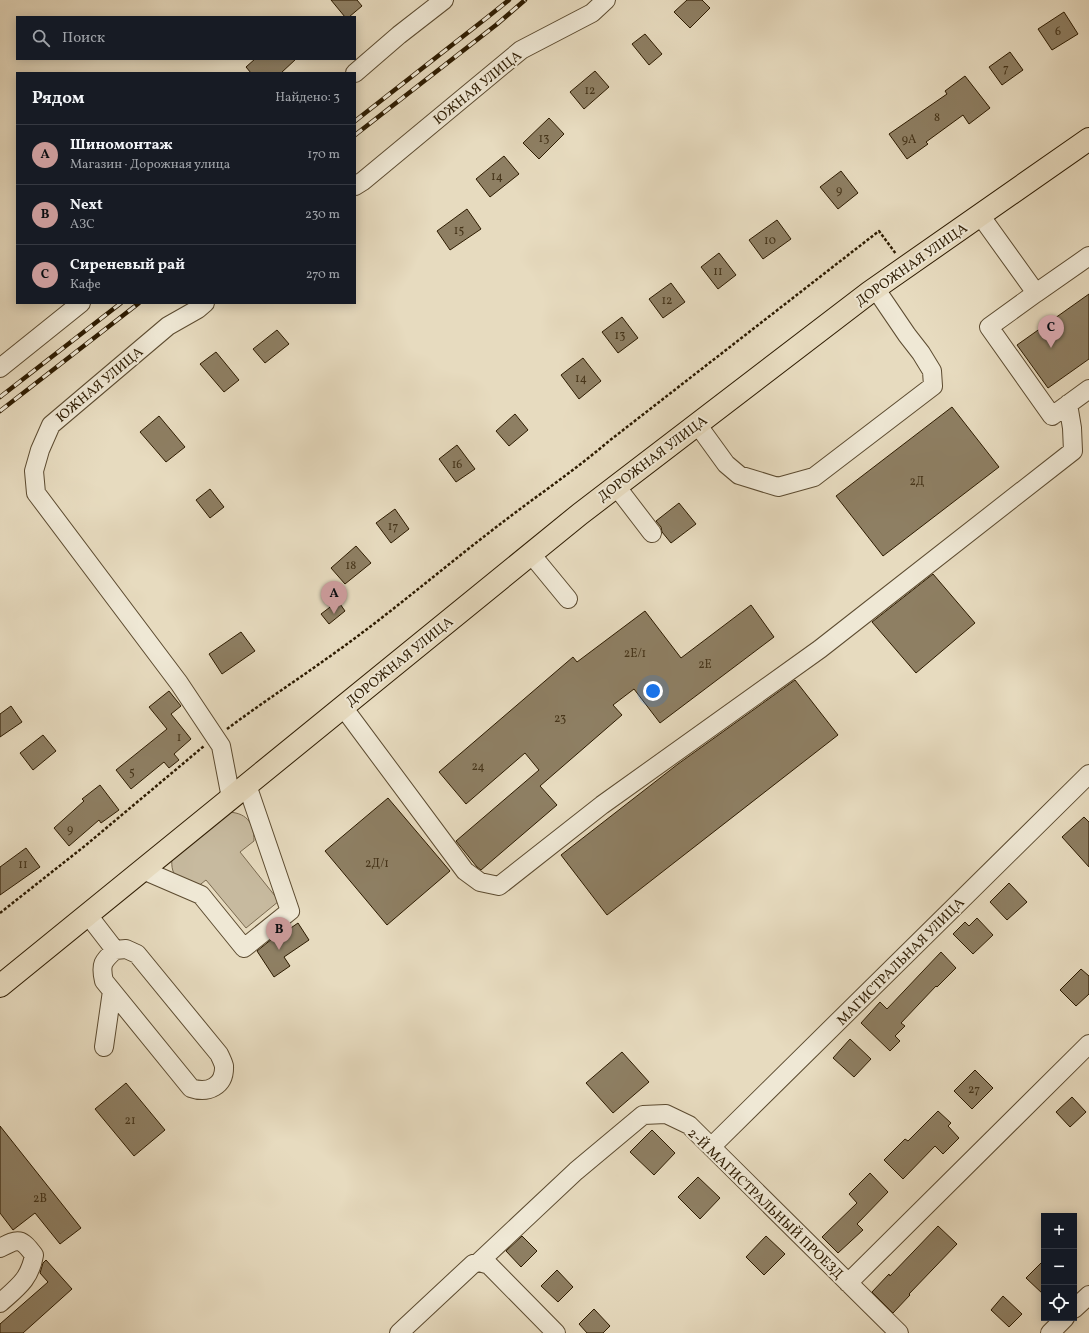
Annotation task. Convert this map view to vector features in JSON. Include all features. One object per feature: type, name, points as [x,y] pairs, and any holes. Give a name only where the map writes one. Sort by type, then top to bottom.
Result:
[{"type":"main road","name":"ДОРОЖНАЯ УЛИЦА","points":[[0,986],[343,706],[616,486],[875,288],[1089,139]]},
{"type":"street","points":[[356,72],[399,35],[444,0]]},
{"type":"street","name":"ЮЖНАЯ УЛИЦА","points":[[356,185],[521,50],[592,13],[606,0]]},
{"type":"street","points":[[980,215],[1036,293]]},
{"type":"street","points":[[1089,256],[989,327],[1052,416],[1089,389]]},
{"type":"street","points":[[697,424],[726,464],[739,476],[778,487],[814,477],[933,386],[932,371],[875,288]]},
{"type":"street","points":[[0,368],[80,304]]},
{"type":"street","name":"ЮЖНАЯ УЛИЦА","points":[[203,304],[168,326],[51,425],[40,450],[34,470],[36,493],[179,683],[215,737]]},
{"type":"street","points":[[343,706],[465,871],[480,882],[499,886],[602,805],[820,649],[1073,451],[1072,428],[1068,404]]},
{"type":"street","points":[[616,486],[652,533]]},
{"type":"street","points":[[531,554],[568,599]]},
{"type":"street","points":[[143,870],[201,895],[244,948],[290,911],[221,746],[215,737]]},
{"type":"street","name":"МАГИСТРАЛЬНАЯ УЛИЦА","points":[[711,1147],[1089,774]]},
{"type":"street","points":[[88,915],[115,950]]},
{"type":"street","points":[[126,949],[137,954],[219,1054],[224,1064],[222,1077],[214,1087],[205,1090],[191,1088],[104,981],[101,969],[105,959],[115,950],[126,949]]},
{"type":"street","points":[[104,1047],[112,991]]},
{"type":"street","points":[[848,1283],[1089,1044]]},
{"type":"street","name":"2-Й МАГИСТРАЛЬНЫЙ ПРОЕЗД","points":[[399,1333],[473,1264],[479,1262],[576,1170],[643,1115],[666,1114],[688,1125],[899,1333]]},
{"type":"street","points":[[0,1248],[13,1241],[21,1242],[25,1243],[34,1255],[32,1266],[28,1275],[21,1284],[0,1303]]},
{"type":"street","points":[[479,1262],[489,1265],[556,1333]]},
{"type":"street","points":[[1077,1306],[1089,1294]]},
{"type":"street","points":[[1050,1333],[1062,1321]]},
{"type":"path","points":[[0,913],[86,845],[215,737],[384,617],[446,566],[583,463],[609,441],[879,231],[899,257]]},
{"type":"shaded area","points":[[226,812],[233,812],[248,819],[254,834],[254,841],[240,852],[279,901],[246,928],[206,880],[197,887],[177,878],[173,870],[172,857]]},
{"type":"building","points":[[331,0],[357,0],[362,6],[350,16],[344,16]]},
{"type":"building","points":[[687,0],[702,0],[710,8],[690,28],[674,12]]},
{"type":"building","points":[[1064,12],[1078,34],[1052,50],[1038,29]]},
{"type":"building","points":[[645,34],[662,54],[649,65],[632,44]]},
{"type":"building","points":[[1010,52],[1023,70],[1002,85],[989,67]]},
{"type":"building","points":[[254,60],[295,60],[282,72],[250,72],[246,67]]},
{"type":"building","points":[[595,71],[609,87],[584,109],[570,92]]},
{"type":"building","points":[[965,76],[990,108],[969,124],[963,115],[926,142],[928,144],[907,159],[889,134],[947,94],[945,91]]},
{"type":"building","points":[[549,118],[564,134],[539,159],[523,143]]},
{"type":"building","points":[[504,156],[519,174],[490,197],[476,179]]},
{"type":"building","points":[[841,171],[858,193],[838,209],[820,187]]},
{"type":"building","points":[[467,209],[481,229],[450,250],[437,231]]},
{"type":"building","points":[[777,220],[791,239],[763,259],[749,240]]},
{"type":"building","points":[[719,253],[736,275],[718,289],[701,267]]},
{"type":"building","points":[[671,283],[685,302],[663,318],[649,299]]},
{"type":"building","points":[[1089,294],[1089,359],[1048,388],[1017,345]]},
{"type":"building","points":[[622,317],[638,338],[618,353],[602,332]]},
{"type":"building","points":[[277,330],[289,344],[265,363],[253,349]]},
{"type":"building","points":[[216,352],[239,380],[224,392],[200,364]]},
{"type":"building","points":[[583,358],[601,381],[579,399],[561,375]]},
{"type":"building","points":[[952,407],[999,467],[883,556],[836,496]]},
{"type":"building","points":[[515,414],[528,430],[509,446],[496,431]]},
{"type":"building","points":[[159,416],[185,447],[166,462],[140,432]]},
{"type":"building","points":[[457,445],[475,469],[456,482],[439,459]]},
{"type":"building","points":[[210,489],[224,507],[210,518],[196,500]]},
{"type":"building","points":[[679,503],[696,524],[671,543],[662,532],[661,527],[656,521]]},
{"type":"building","points":[[395,509],[409,529],[391,543],[376,523]]},
{"type":"building","points":[[356,546],[371,563],[345,584],[331,568]]},
{"type":"building","points":[[933,574],[975,623],[916,673],[872,622]]},
{"type":"building","points":[[338,601],[345,611],[329,624],[321,614]]},
{"type":"building","points":[[751,605],[774,637],[660,723],[634,689],[613,705],[622,715],[540,786],[557,805],[481,870],[477,867],[456,841],[539,770],[525,753],[466,804],[439,772],[573,657],[577,662],[645,611],[681,658]]},
{"type":"building","points":[[241,632],[255,651],[222,674],[209,654]]},
{"type":"building","points":[[795,680],[838,735],[607,915],[561,855],[678,764]]},
{"type":"building","points":[[169,691],[181,706],[171,714],[191,739],[174,754],[179,760],[169,768],[164,762],[131,789],[116,770],[167,729],[149,707]]},
{"type":"building","points":[[11,706],[22,722],[0,737],[0,714]]},
{"type":"building","points":[[43,735],[56,751],[33,770],[20,753]]},
{"type":"building","points":[[100,785],[119,810],[101,823],[99,820],[69,846],[54,828],[84,801],[82,799]]},
{"type":"building","points":[[388,798],[450,871],[387,925],[325,851]]},
{"type":"building","points":[[1084,817],[1089,822],[1089,867],[1062,837]]},
{"type":"building","points":[[26,848],[40,867],[0,895],[0,867]]},
{"type":"building","points":[[1009,883],[1027,902],[1007,920],[990,902]]},
{"type":"building","points":[[977,918],[993,935],[973,954],[953,934],[965,922],[969,926]]},
{"type":"building","points":[[298,923],[309,940],[284,957],[290,966],[274,977],[257,951],[283,930],[285,932]]},
{"type":"building","points":[[941,952],[956,968],[937,987],[936,986],[901,1023],[905,1026],[895,1036],[900,1041],[890,1051],[861,1023],[880,1002],[887,1009]]},
{"type":"building","points":[[1081,969],[1089,976],[1089,994],[1076,1006],[1060,990]]},
{"type":"building","points":[[850,1039],[871,1059],[854,1077],[833,1058]]},
{"type":"building","points":[[622,1052],[649,1082],[613,1113],[586,1083]]},
{"type":"building","points":[[975,1070],[993,1088],[972,1109],[954,1091]]},
{"type":"building","points":[[126,1083],[165,1130],[134,1156],[95,1109]]},
{"type":"building","points":[[1072,1097],[1086,1112],[1070,1127],[1056,1112]]},
{"type":"building","points":[[938,1111],[951,1123],[948,1126],[959,1138],[943,1154],[935,1146],[903,1179],[884,1160],[905,1139],[908,1141]]},
{"type":"building","points":[[0,1126],[81,1228],[60,1244],[35,1213],[13,1230],[0,1213]]},
{"type":"building","points":[[652,1130],[675,1153],[654,1175],[630,1152]]},
{"type":"building","points":[[870,1173],[888,1192],[857,1224],[863,1230],[838,1253],[822,1237],[857,1203],[849,1194]]},
{"type":"building","points":[[698,1177],[720,1198],[700,1219],[678,1197]]},
{"type":"building","points":[[938,1226],[957,1244],[893,1313],[872,1292],[889,1274],[890,1276]]},
{"type":"building","points":[[522,1236],[537,1251],[521,1267],[506,1251]]},
{"type":"building","points":[[766,1236],[785,1254],[764,1275],[746,1257]]},
{"type":"building","points":[[46,1260],[72,1289],[23,1333],[0,1333],[0,1324],[48,1282],[40,1273],[43,1263]]},
{"type":"building","points":[[1041,1263],[1041,1292],[1026,1278]]},
{"type":"building","points":[[557,1270],[573,1287],[558,1302],[541,1286]]},
{"type":"building","points":[[1003,1296],[1022,1314],[1009,1327],[991,1310]]},
{"type":"building","points":[[594,1309],[610,1326],[603,1333],[587,1333],[579,1324]]},
{"type":"railway","points":[[356,120],[509,0]]},
{"type":"railway","points":[[356,134],[496,25],[525,0]]},
{"type":"railway","points":[[0,397],[120,304]]},
{"type":"railway","points":[[0,411],[138,304]]},
{"type":"place","name":"Сиреневый рай","points":[[1051,348]]},
{"type":"place","name":"Шиномонтаж","points":[[334,614]]},
{"type":"place","name":"Next","points":[[279,950]]}]
